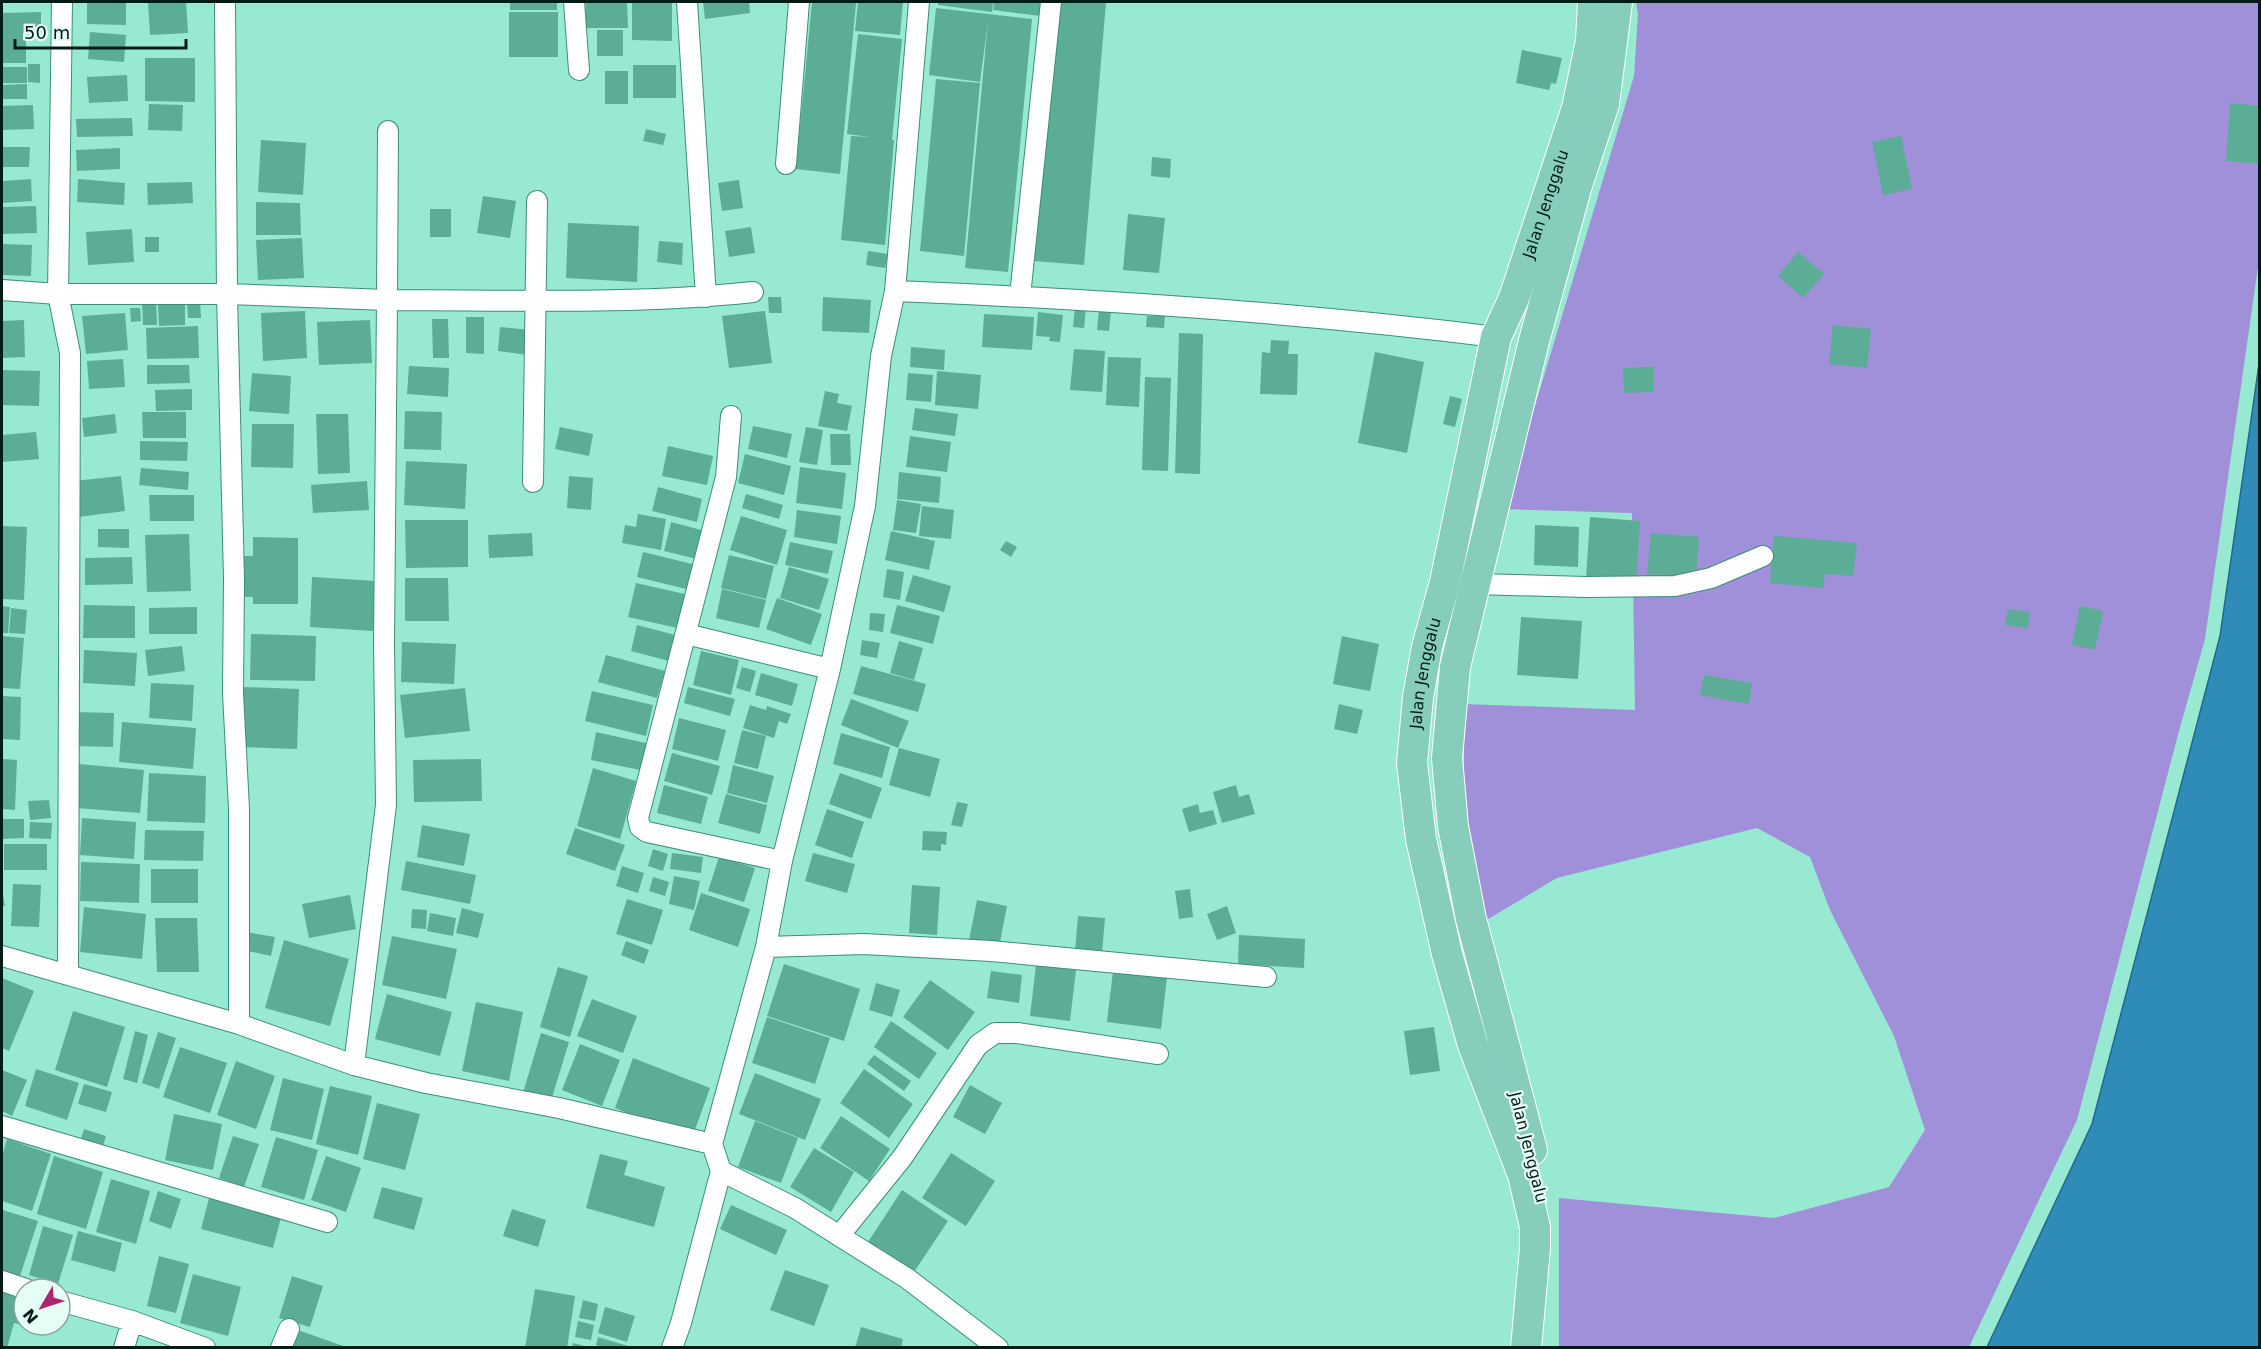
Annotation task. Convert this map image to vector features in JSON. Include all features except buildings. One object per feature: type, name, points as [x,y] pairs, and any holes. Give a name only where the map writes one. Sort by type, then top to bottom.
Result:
[{"type":"main road","name":"Jalan Jenggalu","points":[[1541,1347],[1542,1227],[1534,1156],[1471,919],[1453,826],[1448,758],[1455,667],[1534,341],[1567,179],[1577,108],[1591,41],[1593,2]]},
{"type":"main road","name":"Jalan Jenggalu","points":[[1526,1347],[1542,1227],[1473,1045],[1447,954],[1421,839],[1412,763],[1418,697],[1427,647],[1445,582],[1496,336],[1567,179],[1604,104],[1617,2]]},
{"type":"street","points":[[62,2],[58,294],[70,353],[68,975]]},
{"type":"street","points":[[225,2],[227,294],[234,579],[234,693],[239,809],[239,1024]]},
{"type":"street","points":[[574,2],[579,70]]},
{"type":"street","points":[[687,2],[706,297]]},
{"type":"street","points":[[786,164],[799,2]]},
{"type":"street","points":[[672,1347],[684,1312],[721,1171],[712,1144],[766,947],[782,861],[830,669],[865,506],[881,356],[895,291],[919,2]]},
{"type":"street","points":[[1020,296],[1051,2]]},
{"type":"street","points":[[354,1065],[386,805],[384,631],[388,131]]},
{"type":"street","points":[[533,482],[537,201]]},
{"type":"street","points":[[2,290],[58,294],[227,294],[387,300],[706,297],[753,292]]},
{"type":"street","points":[[895,291],[1020,296],[1242,310],[1382,322],[1496,336]]},
{"type":"street","points":[[731,416],[726,477],[639,818],[640,827],[647,832],[782,861]]},
{"type":"street","points":[[1475,584],[1586,587],[1676,586],[1711,578],[1763,556]]},
{"type":"street","points":[[686,634],[830,669]]},
{"type":"street","points":[[766,947],[864,944],[991,951],[1266,977]]},
{"type":"street","points":[[2,956],[239,1024],[354,1065],[426,1083],[559,1108],[712,1144]]},
{"type":"street","points":[[839,1236],[902,1158],[978,1045],[995,1033],[1017,1033],[1158,1054]]},
{"type":"street","points":[[2,1126],[327,1222]]},
{"type":"street","points":[[721,1171],[795,1208],[908,1279],[998,1347]]},
{"type":"street","points":[[72,1304],[132,1321],[205,1347]]},
{"type":"street","points":[[124,1347],[132,1321]]},
{"type":"street","points":[[281,1347],[289,1329]]},
{"type":"shaded area","points":[[1636,2],[2259,2],[2259,260],[2205,639],[2077,1120],[1969,1347],[1559,1347],[1559,1198],[1774,1218],[1889,1187],[1925,1130],[1894,1036],[1830,910],[1810,857],[1757,828],[1557,878],[1483,922],[1464,817],[1464,704],[1635,710],[1632,513],[1504,509],[1634,76],[1638,14]]},
{"type":"water","points":[[2259,364],[2259,1347],[1987,1347],[2092,1124],[2220,636]]}]
